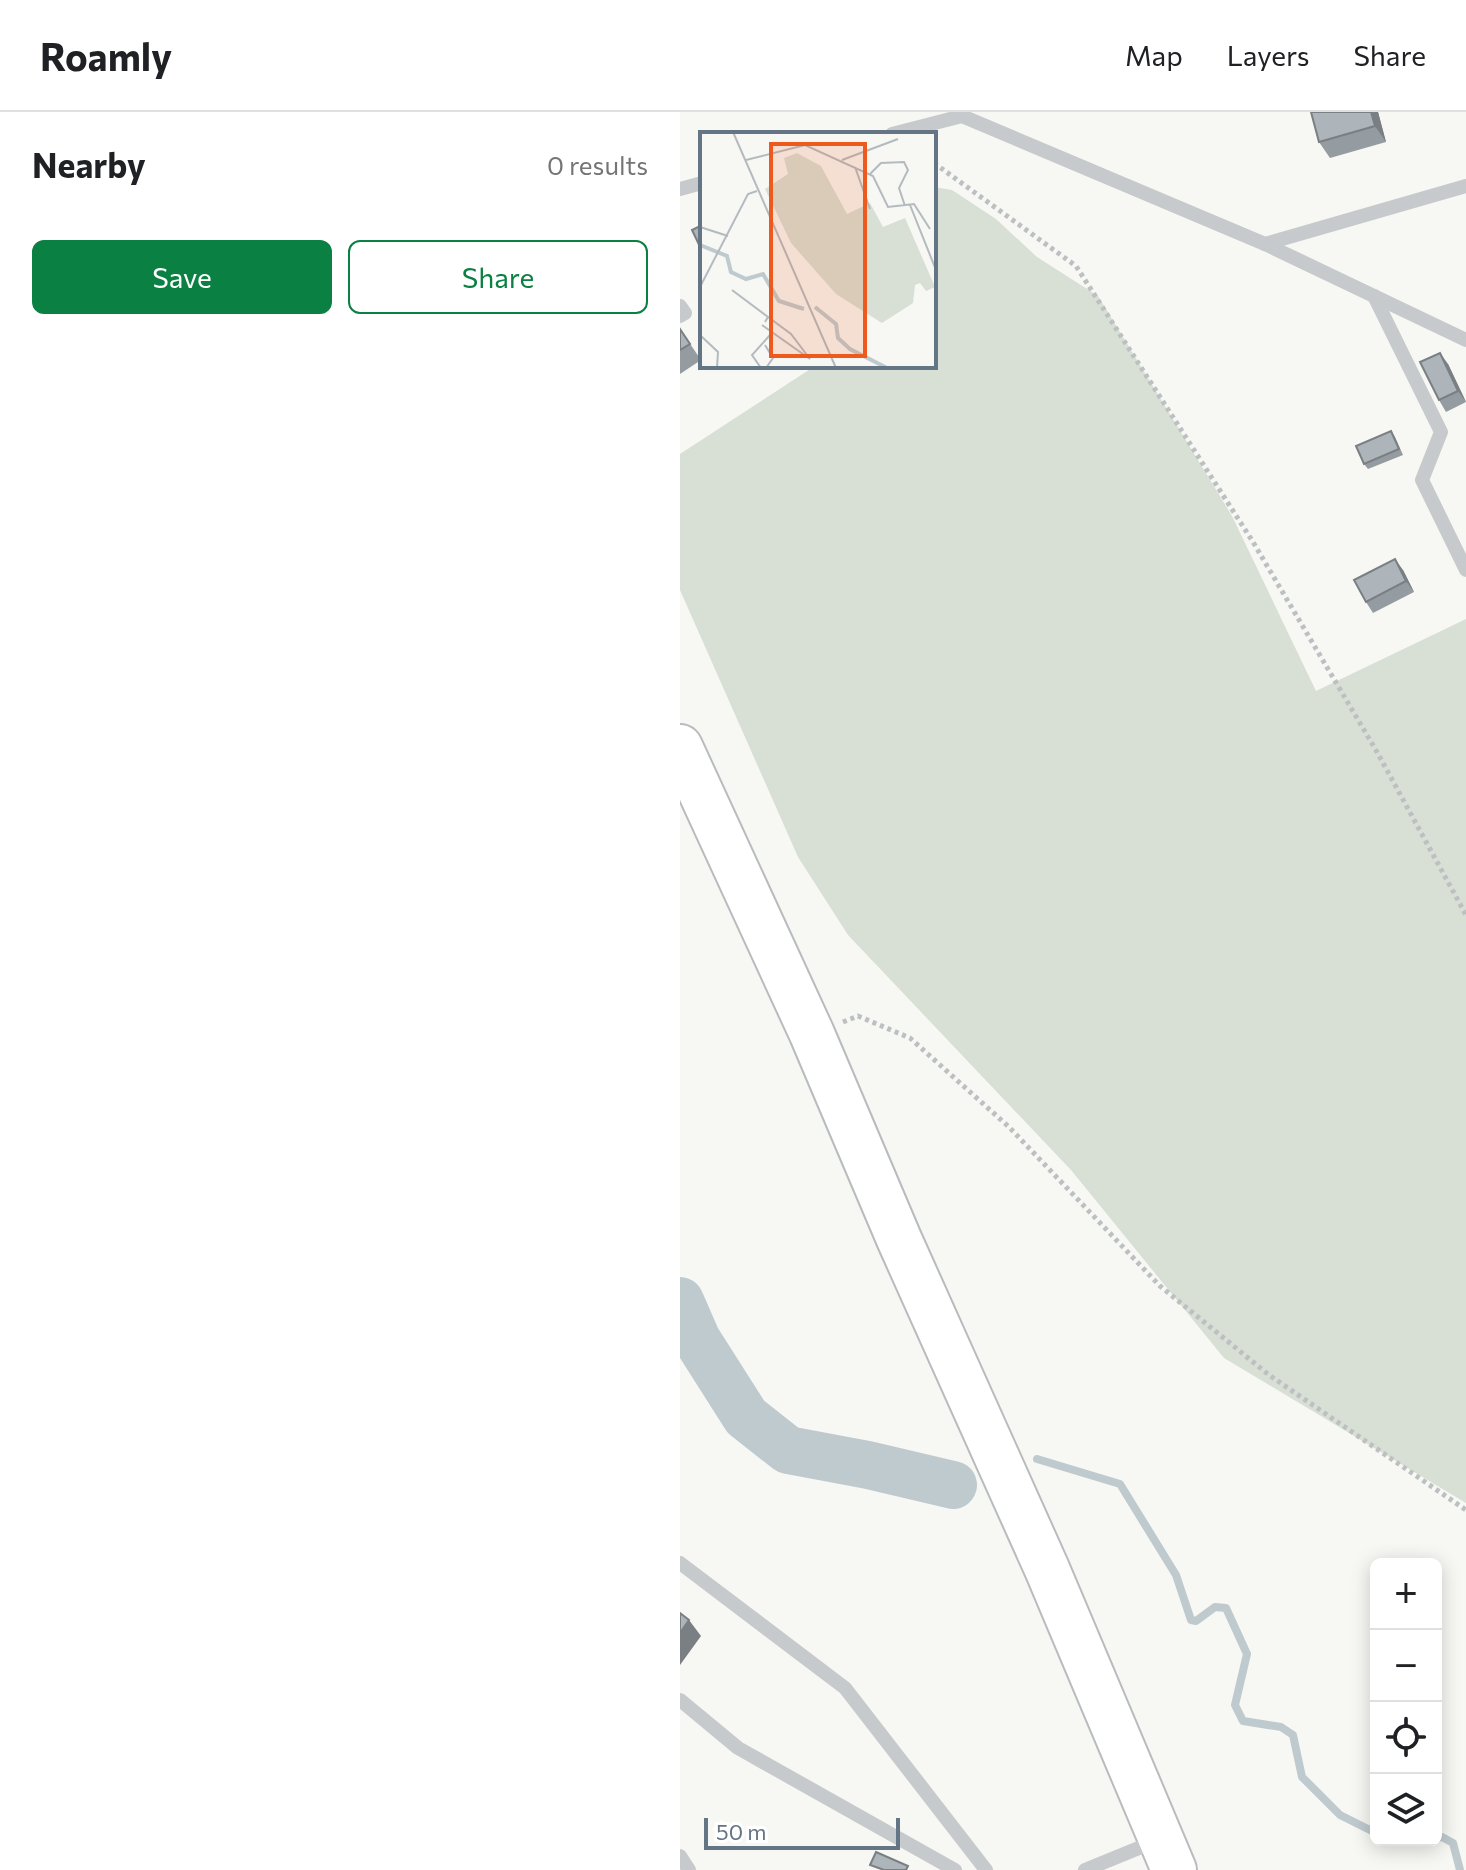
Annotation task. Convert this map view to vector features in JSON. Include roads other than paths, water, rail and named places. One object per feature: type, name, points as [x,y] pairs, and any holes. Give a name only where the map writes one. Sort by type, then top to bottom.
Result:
[{"type":"highway","points":[[680,747],[812,1034],[905,1253],[1047,1569],[1167,1855]]},
{"type":"lane","points":[[899,132],[964,114],[1265,244],[1466,340]]},
{"type":"lane","points":[[680,189],[700,184]]},
{"type":"lane","points":[[1265,244],[1466,186]]},
{"type":"lane","points":[[1374,296],[1441,432],[1422,480],[1466,570]]},
{"type":"lane","points":[[680,306],[685,313],[680,316]]},
{"type":"lane","points":[[680,1563],[845,1688],[986,1870]]},
{"type":"lane","points":[[680,1700],[738,1748],[955,1870]]},
{"type":"lane","points":[[1085,1870],[1167,1855]]},
{"type":"lane","points":[[680,1856],[689,1870]]},
{"type":"waterway","points":[[680,1301],[697,1340],[746,1417],[788,1450],[953,1485]]},
{"type":"waterway","points":[[1037,1459],[1120,1484],[1176,1575],[1191,1620],[1196,1621],[1215,1607],[1226,1608],[1247,1654],[1235,1705],[1243,1721],[1281,1727],[1293,1735],[1302,1777],[1340,1815],[1370,1830]]},
{"type":"waterway","points":[[1442,1837],[1453,1843],[1460,1870]]}]
